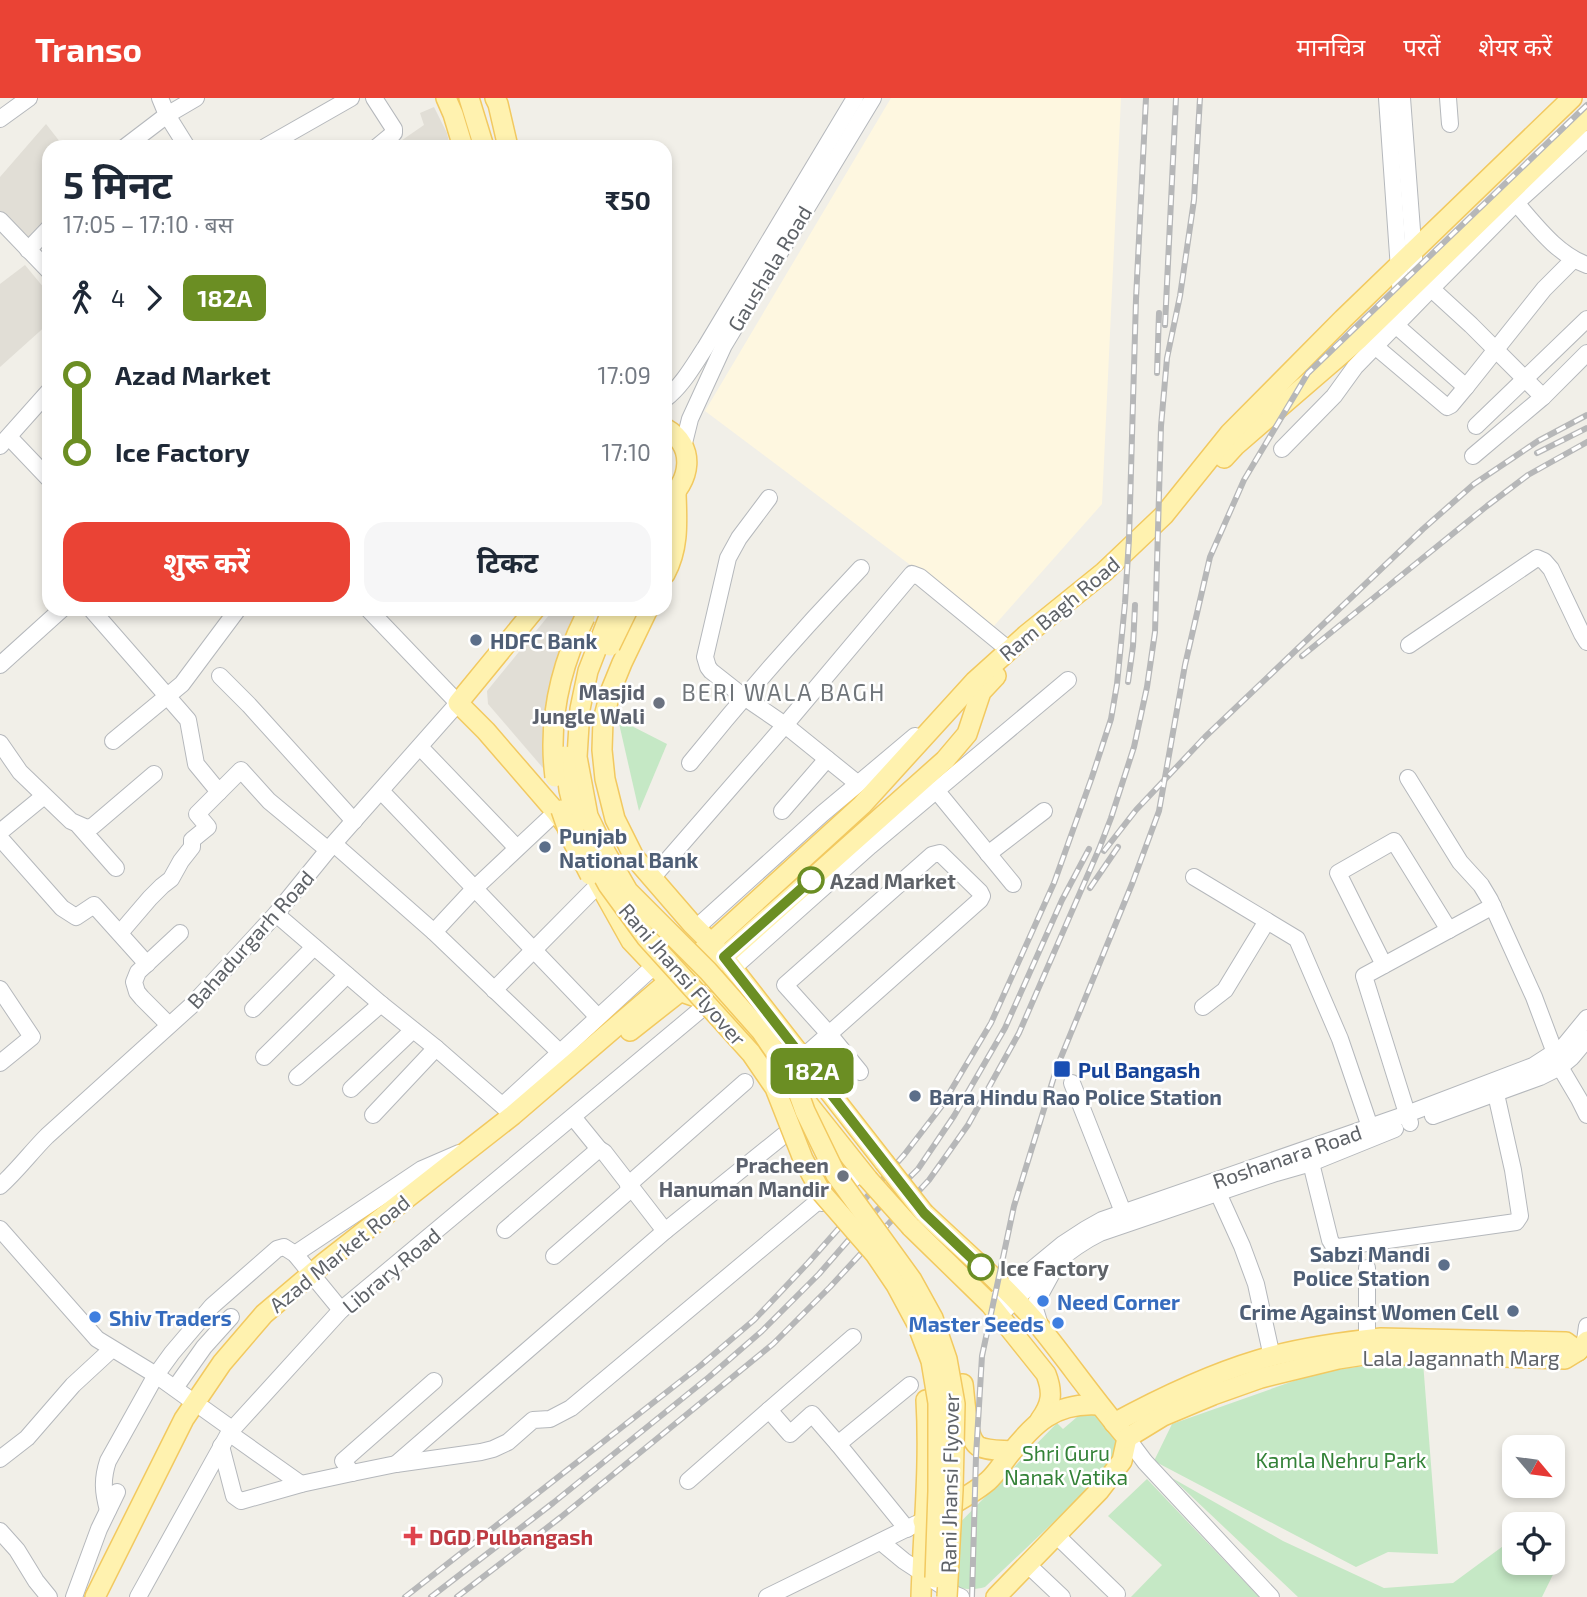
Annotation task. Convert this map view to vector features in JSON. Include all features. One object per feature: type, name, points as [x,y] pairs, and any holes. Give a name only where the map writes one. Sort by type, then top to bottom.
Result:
[{"type":"main road","points":[[446,98],[461,140]]},
{"type":"main road","points":[[469,98],[482,140]]},
{"type":"main road","points":[[481,98],[494,140]]},
{"type":"main road","points":[[495,98],[506,140]]},
{"type":"main road","name":"Ram Bagh Road","points":[[722,956],[946,760],[967,734],[978,687],[1009,650],[1104,572],[1164,515],[1230,433],[1572,98]]},
{"type":"main road","name":"Ram Bagh Road","points":[[722,956],[955,704],[1017,653],[1112,582],[1166,529],[1235,446],[1359,339],[1390,320],[1401,298],[1423,284],[1512,199],[1587,117]]},
{"type":"main road","points":[[672,433],[683,447],[687,469],[683,482],[672,496]]},
{"type":"main road","points":[[672,505],[678,527],[672,557]]},
{"type":"main road","points":[[529,616],[458,703],[559,815],[631,941],[674,986],[722,1006],[774,1061],[865,1175],[1011,1295],[1040,1327],[1127,1438],[1122,1461],[1099,1491],[995,1597]]},
{"type":"main road","points":[[589,616],[567,659],[559,690],[553,724],[555,783],[565,825],[590,875],[605,895],[626,900],[618,853],[605,825],[589,763],[589,720],[602,662],[625,616]]},
{"type":"main road","name":"Rani Jhansi Flyover","points":[[609,616],[588,670],[580,709],[577,757],[588,816],[626,900],[708,971],[761,1031],[785,1066],[875,1254],[917,1324],[931,1361],[938,1403],[934,1597]]},
{"type":"main road","points":[[645,616],[618,672],[603,720],[605,779],[615,819],[634,857],[722,956],[884,1162],[917,1220],[995,1310],[1045,1374],[1050,1385],[1049,1404],[1040,1420],[990,1479],[970,1495],[915,1525]]},
{"type":"main road","points":[[895,769],[912,791]]},
{"type":"main road","points":[[559,815],[615,819]]},
{"type":"main road","points":[[674,986],[722,956]]},
{"type":"main road","name":"Azad Market Road","points":[[315,1278],[468,1149],[566,1058],[674,986]]},
{"type":"main road","name":"Azad Market Road","points":[[104,1597],[222,1363],[264,1314],[485,1150],[674,986]]},
{"type":"main road","points":[[921,1597],[922,1573],[915,1525],[925,1498],[927,1476],[926,1400],[918,1355],[887,1290],[866,1261],[861,1225],[892,1237],[923,1277],[943,1315],[958,1358],[973,1441],[985,1448],[1012,1451]]},
{"type":"main road","name":"Rani Jhansi Flyover","points":[[861,1225],[912,1280],[933,1318],[947,1359],[954,1404],[953,1490],[947,1597]]},
{"type":"main road","name":"Lala Jagannath Marg","points":[[1127,1438],[1163,1416],[1213,1395],[1381,1338],[1585,1344]]},
{"type":"main road","name":"Lala Jagannath Marg","points":[[1114,1423],[1154,1401],[1259,1360],[1359,1345]]},
{"type":"main road","points":[[1040,1420],[1076,1405],[1099,1405]]},
{"type":"main road","name":"Azad Market Road","points":[[95,1597],[184,1419],[200,1406]]},
{"type":"street","points":[[160,98],[183,140]]},
{"type":"street","points":[[134,140],[167,115],[196,98]]},
{"type":"street","points":[[277,140],[351,98]]},
{"type":"street","points":[[373,98],[394,129],[394,133],[386,140]]},
{"type":"street","points":[[672,393],[705,348],[855,98]]},
{"type":"street","name":"Gaushala Road","points":[[683,447],[690,419],[724,345],[873,98]]},
{"type":"street","points":[[1387,98],[1401,298]]},
{"type":"street","points":[[1402,98],[1414,251],[1423,284],[1471,325],[1543,397]]},
{"type":"street","points":[[1448,98],[1450,124]]},
{"type":"street","points":[[0,119],[18,101]]},
{"type":"street","points":[[1376,347],[1447,407],[1451,405],[1544,289],[1580,263],[1556,247],[1512,199],[1587,139]]},
{"type":"street","points":[[0,220],[42,264]]},
{"type":"street","points":[[28,250],[42,235]]},
{"type":"street","points":[[1282,449],[1376,347],[1390,320],[1423,284]]},
{"type":"street","points":[[1476,426],[1587,319]]},
{"type":"street","points":[[1390,320],[1466,387]]},
{"type":"street","points":[[1473,456],[1543,397],[1587,353]]},
{"type":"street","points":[[42,399],[4,441],[42,473]]},
{"type":"street","points":[[769,498],[727,558],[706,662],[711,671],[785,725],[857,783]]},
{"type":"street","points":[[1409,645],[1537,558],[1551,569],[1585,636]]},
{"type":"street","points":[[690,763],[744,697],[861,568]]},
{"type":"street","points":[[652,878],[912,575],[920,577],[1009,650]]},
{"type":"street","points":[[0,666],[54,616]]},
{"type":"street","points":[[98,616],[188,720],[196,764],[219,792]]},
{"type":"street","points":[[113,741],[169,697],[192,673],[233,616]]},
{"type":"street","points":[[375,616],[458,703]]},
{"type":"street","points":[[220,676],[354,821]]},
{"type":"street","points":[[722,956],[870,846],[1068,680]]},
{"type":"street","name":"Bahadurgarh Road","points":[[0,1186],[5,1170],[24,1159],[192,1004],[276,914],[331,847],[458,703]]},
{"type":"street","points":[[696,929],[857,783],[955,704]]},
{"type":"street","points":[[0,743],[20,772],[79,826],[116,868]]},
{"type":"street","points":[[420,747],[517,848]]},
{"type":"street","points":[[782,811],[827,759]]},
{"type":"street","points":[[0,768],[20,772]]},
{"type":"street","points":[[120,933],[162,886],[172,879],[192,847],[192,840],[208,827],[197,814],[241,770],[269,801],[331,847],[434,932],[566,1058],[598,1017],[654,966]]},
{"type":"street","points":[[79,826],[93,826],[154,774]]},
{"type":"street","points":[[1408,778],[1460,862],[1481,885],[1493,906],[1534,997],[1557,1060],[1583,1097],[1587,1115]]},
{"type":"street","points":[[936,790],[1013,884]]},
{"type":"street","points":[[381,791],[598,1017]]},
{"type":"street","points":[[0,832],[44,796]]},
{"type":"street","points":[[988,854],[1044,811]]},
{"type":"street","points":[[434,932],[517,848],[559,815]]},
{"type":"street","points":[[0,838],[62,908],[76,917],[94,905],[147,964]]},
{"type":"street","points":[[1384,965],[1338,873],[1394,841],[1448,930]]},
{"type":"street","points":[[802,1058],[829,1034],[980,900],[980,892],[940,853],[932,855],[785,985],[829,1034],[860,1072]]},
{"type":"street","points":[[1194,877],[1297,939],[1340,1039],[1370,1127]]},
{"type":"street","points":[[494,990],[599,884]]},
{"type":"street","points":[[1409,1119],[1364,976],[1493,906]]},
{"type":"street","points":[[276,914],[508,1110]]},
{"type":"street","points":[[1203,1007],[1225,990],[1267,921]]},
{"type":"street","points":[[169,1025],[142,999],[134,987],[135,977],[180,933]]},
{"type":"street","points":[[253,1009],[314,947]]},
{"type":"street","points":[[264,1057],[347,975]]},
{"type":"street","points":[[0,989],[32,1037],[0,1063]]},
{"type":"street","name":"Library Road","points":[[138,1597],[227,1436],[341,1310],[711,1001]]},
{"type":"street","points":[[297,1077],[381,1004]]},
{"type":"street","name":"Roshanara Road","points":[[995,1310],[1086,1228],[1102,1220],[1370,1127],[1409,1119],[1496,1094],[1540,1077],[1557,1060],[1587,1017]]},
{"type":"street","points":[[351,1089],[413,1030]]},
{"type":"street","name":"Roshanara Road","points":[[1011,1295],[1080,1244],[1100,1233],[1311,1163],[1517,1072],[1572,1057],[1587,1038]]},
{"type":"street","points":[[373,1115],[436,1048]]},
{"type":"street","points":[[554,1256],[745,1082]]},
{"type":"street","points":[[1072,1083],[1123,1212]]},
{"type":"street","points":[[1311,1163],[1331,1240],[1333,1245],[1338,1247],[1516,1222],[1520,1216],[1513,1170],[1496,1094]]},
{"type":"street","points":[[573,1117],[665,1231]]},
{"type":"street","points":[[396,1464],[665,1231],[784,1135]]},
{"type":"street","points":[[295,1254],[422,1169],[468,1149]]},
{"type":"street","points":[[505,1230],[599,1149]]},
{"type":"street","points":[[227,1436],[234,1496],[238,1500],[396,1464],[493,1449],[508,1442],[533,1420],[550,1419],[564,1413],[817,1202],[823,1203],[865,1175]]},
{"type":"street","points":[[1218,1193],[1242,1245],[1256,1284],[1272,1357]]},
{"type":"street","points":[[0,1229],[94,1337],[175,1388],[200,1406],[227,1436],[301,1484]]},
{"type":"street","points":[[108,1510],[103,1494],[103,1474],[108,1461],[156,1375],[212,1306],[230,1289],[279,1247],[284,1247],[295,1254],[341,1310]]},
{"type":"street","points":[[1040,1327],[1034,1306],[1055,1264]]},
{"type":"street","points":[[1359,1345],[1367,1268]]},
{"type":"street","points":[[175,1388],[204,1347],[231,1317]]},
{"type":"street","points":[[688,1481],[853,1337]]},
{"type":"street","points":[[0,1459],[27,1438],[74,1385],[112,1349]]},
{"type":"street","points":[[352,1473],[343,1461],[434,1381]]},
{"type":"street","points":[[838,1444],[910,1385]]},
{"type":"street","points":[[768,1597],[915,1525],[812,1414],[790,1434],[769,1410]]},
{"type":"street","points":[[1127,1438],[1145,1462],[1271,1597]]},
{"type":"street","points":[[1122,1461],[1145,1462]]},
{"type":"street","points":[[74,1597],[117,1492]]},
{"type":"street","points":[[0,1531],[17,1550],[49,1597]]},
{"type":"street","points":[[1056,1535],[1117,1594]]},
{"type":"street","points":[[881,1542],[895,1555],[961,1597]]},
{"type":"street","points":[[1027,1564],[1062,1597]]},
{"type":"shaded area","points":[[891,98],[1121,98],[1102,504],[993,627],[705,411]]},
{"type":"shaded area","points":[[434,107],[448,140],[402,140],[424,125],[420,113]]},
{"type":"shaded area","points":[[46,124],[59,140],[42,140],[42,238],[31,248],[0,212],[0,177]]},
{"type":"shaded area","points":[[25,265],[42,286],[42,329],[0,367],[0,284]]},
{"type":"shaded area","points":[[548,616],[581,616],[547,765],[543,768],[488,704],[487,691]]},
{"type":"green space","points":[[618,719],[667,744],[639,811]]},
{"type":"green space","name":"Kamla Nehru Park","points":[[1423,1362],[1438,1554],[1388,1552],[1356,1567],[1154,1461],[1172,1424],[1322,1371]]},
{"type":"green space","name":"Shri Guru Nanak Vatika","points":[[1071,1410],[1092,1411],[1119,1437],[1115,1464],[985,1587],[966,1589],[949,1584],[946,1537],[1057,1423],[1063,1429],[1077,1417]]},
{"type":"green space","points":[[1172,1478],[1283,1541],[1384,1588],[1453,1583],[1502,1547],[1502,1575],[1553,1575],[1542,1597],[1298,1597]]},
{"type":"green space","points":[[1147,1479],[1259,1597],[1131,1597],[1162,1565],[1108,1516]]},
{"type":"railway","points":[[405,1597],[700,1366],[754,1320],[904,1155],[941,1107],[991,1023],[1054,883],[1111,719],[1117,684],[1129,539],[1136,299],[1146,98]]},
{"type":"railway","points":[[1165,325],[1176,98]]},
{"type":"railway","points":[[457,1597],[561,1517],[773,1344],[830,1287],[929,1180],[968,1125],[1019,1033],[1111,818],[1134,747],[1147,687],[1155,632],[1161,426],[1167,358],[1180,296],[1194,200],[1200,98]]},
{"type":"railway","points":[[972,1597],[982,1356],[1014,1206],[1057,1067],[1159,811],[1185,665],[1210,557],[1244,480],[1308,373],[1587,105]]},
{"type":"railway","points":[[1157,373],[1159,313]]},
{"type":"railway","points":[[1104,851],[1136,810],[1205,737],[1423,529],[1474,484],[1538,441],[1587,415]]},
{"type":"railway","points":[[1537,453],[1587,428]]},
{"type":"railway","points":[[1302,656],[1528,475],[1587,442]]},
{"type":"railway","points":[[1128,682],[1135,605]]},
{"type":"railway","points":[[1090,888],[1118,847]]},
{"type":"railway","points":[[431,1597],[553,1503],[762,1331],[918,1169],[954,1116],[1005,1028],[1062,900],[1089,849]]},
{"type":"bus line","name":"182A","points":[[811,880],[724,957],[924,1213],[981,1267]]},
{"type":"place","name":"HDFC Bank","points":[[476,640]]},
{"type":"place","name":"Masjid Jungle Wali","points":[[659,703]]},
{"type":"place","name":"Punjab National Bank","points":[[545,847]]},
{"type":"place","name":"Azad Market","points":[[811,880]]},
{"type":"place","name":"Pul Bangash","points":[[1062,1069]]},
{"type":"place","name":"Bara Hindu Rao Police Station","points":[[915,1096]]},
{"type":"place","name":"Pracheen Hanuman Mandir","points":[[843,1176]]},
{"type":"place","name":"Sabzi Mandi Police Station","points":[[1444,1265]]},
{"type":"place","name":"Ice Factory","points":[[981,1267]]},
{"type":"place","name":"Need Corner","points":[[1043,1301]]},
{"type":"place","name":"Crime Against Women Cell","points":[[1513,1311]]},
{"type":"place","name":"Shiv Traders","points":[[95,1317]]},
{"type":"place","name":"Master Seeds","points":[[1058,1323]]},
{"type":"place","name":"DGD Pulbangash","points":[[413,1536]]},
{"type":"district","name":"BERI WALA BAGH","points":[[784,692]]}]
